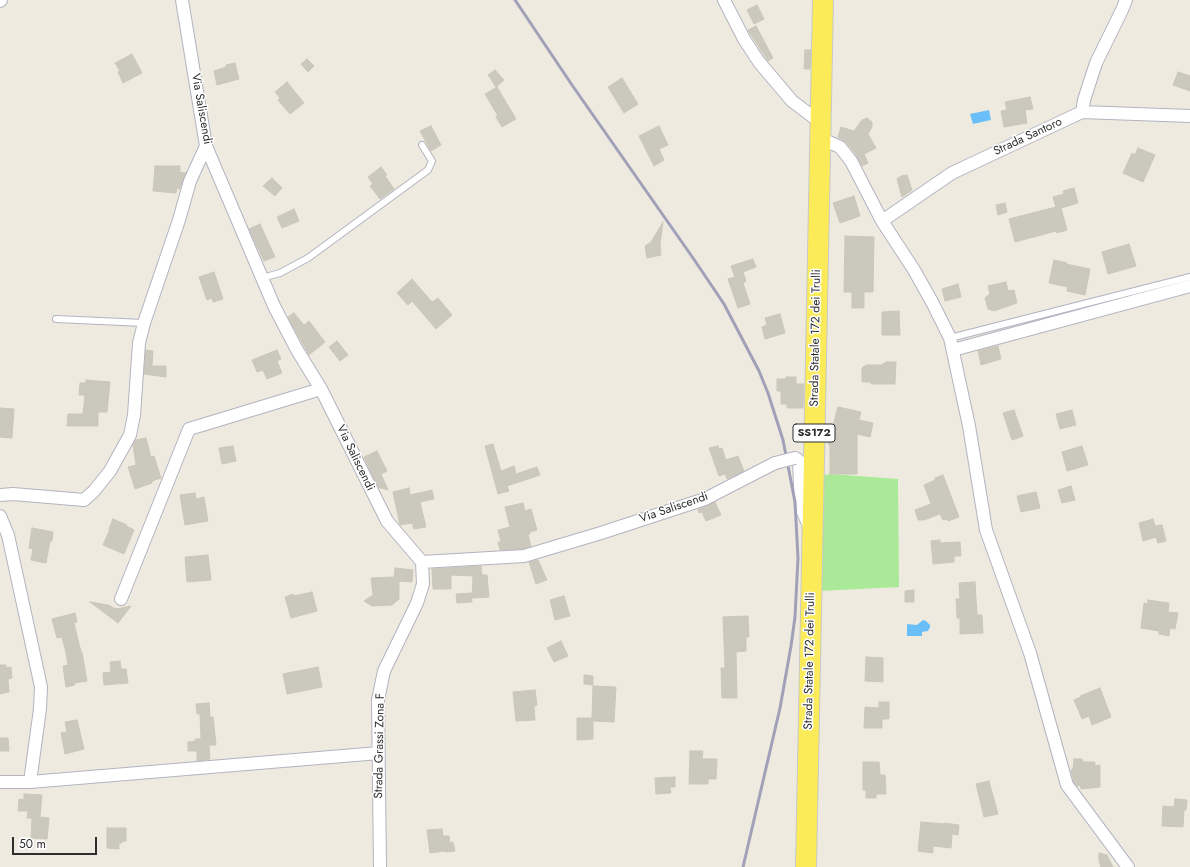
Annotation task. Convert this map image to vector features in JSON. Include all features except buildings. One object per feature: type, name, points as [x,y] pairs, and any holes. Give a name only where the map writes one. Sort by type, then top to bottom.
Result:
[{"type":"main road","name":"Strada Statale 172 dei Trulli","points":[[806,867],[823,0]]},
{"type":"street","name":"Via Saliscendi","points":[[182,0],[206,146],[262,278],[274,306],[297,350],[321,388],[387,521],[422,562],[524,556],[705,499],[775,463],[795,458],[798,458],[799,462],[801,508],[812,533]]},
{"type":"street","points":[[724,0],[744,39],[759,62],[792,101],[820,130],[840,147],[851,161],[882,221],[914,270],[932,302],[952,344],[969,426],[986,530],[1030,654],[1067,785],[1128,867]]},
{"type":"street","points":[[1082,112],[1084,100],[1096,63],[1126,0]]},
{"type":"street","name":"Strada Santoro","points":[[882,221],[952,173],[1082,112],[1190,116]]},
{"type":"street","points":[[0,495],[14,494],[84,500],[94,491],[110,471],[130,435],[134,415],[139,343],[144,323],[179,220],[190,181],[206,146]]},
{"type":"street","points":[[952,344],[1190,286]]},
{"type":"street","points":[[121,599],[189,429],[321,388]]},
{"type":"street","points":[[0,516],[8,535],[41,687],[40,709],[30,782]]},
{"type":"street","name":"Strada Grassi Zona F","points":[[380,867],[378,700],[384,671],[417,603],[423,584],[422,562]]},
{"type":"street","points":[[0,782],[30,782],[379,753]]},
{"type":"lane","points":[[262,278],[280,273],[308,258],[428,170],[432,161],[422,145]]},
{"type":"lane","points":[[952,344],[1190,276]]},
{"type":"lane","points":[[56,319],[144,323]]},
{"type":"green space","points":[[830,474],[898,479],[899,587],[820,591],[824,475]]},
{"type":"water","points":[[989,110],[991,120],[973,124],[970,114]]},
{"type":"water","points":[[923,620],[930,625],[928,631],[922,632],[922,636],[907,636],[907,624],[917,625]]},
{"type":"railway","points":[[515,0],[724,304],[759,371],[768,393],[783,440],[795,502],[798,558],[795,617],[780,708],[743,867]]}]
